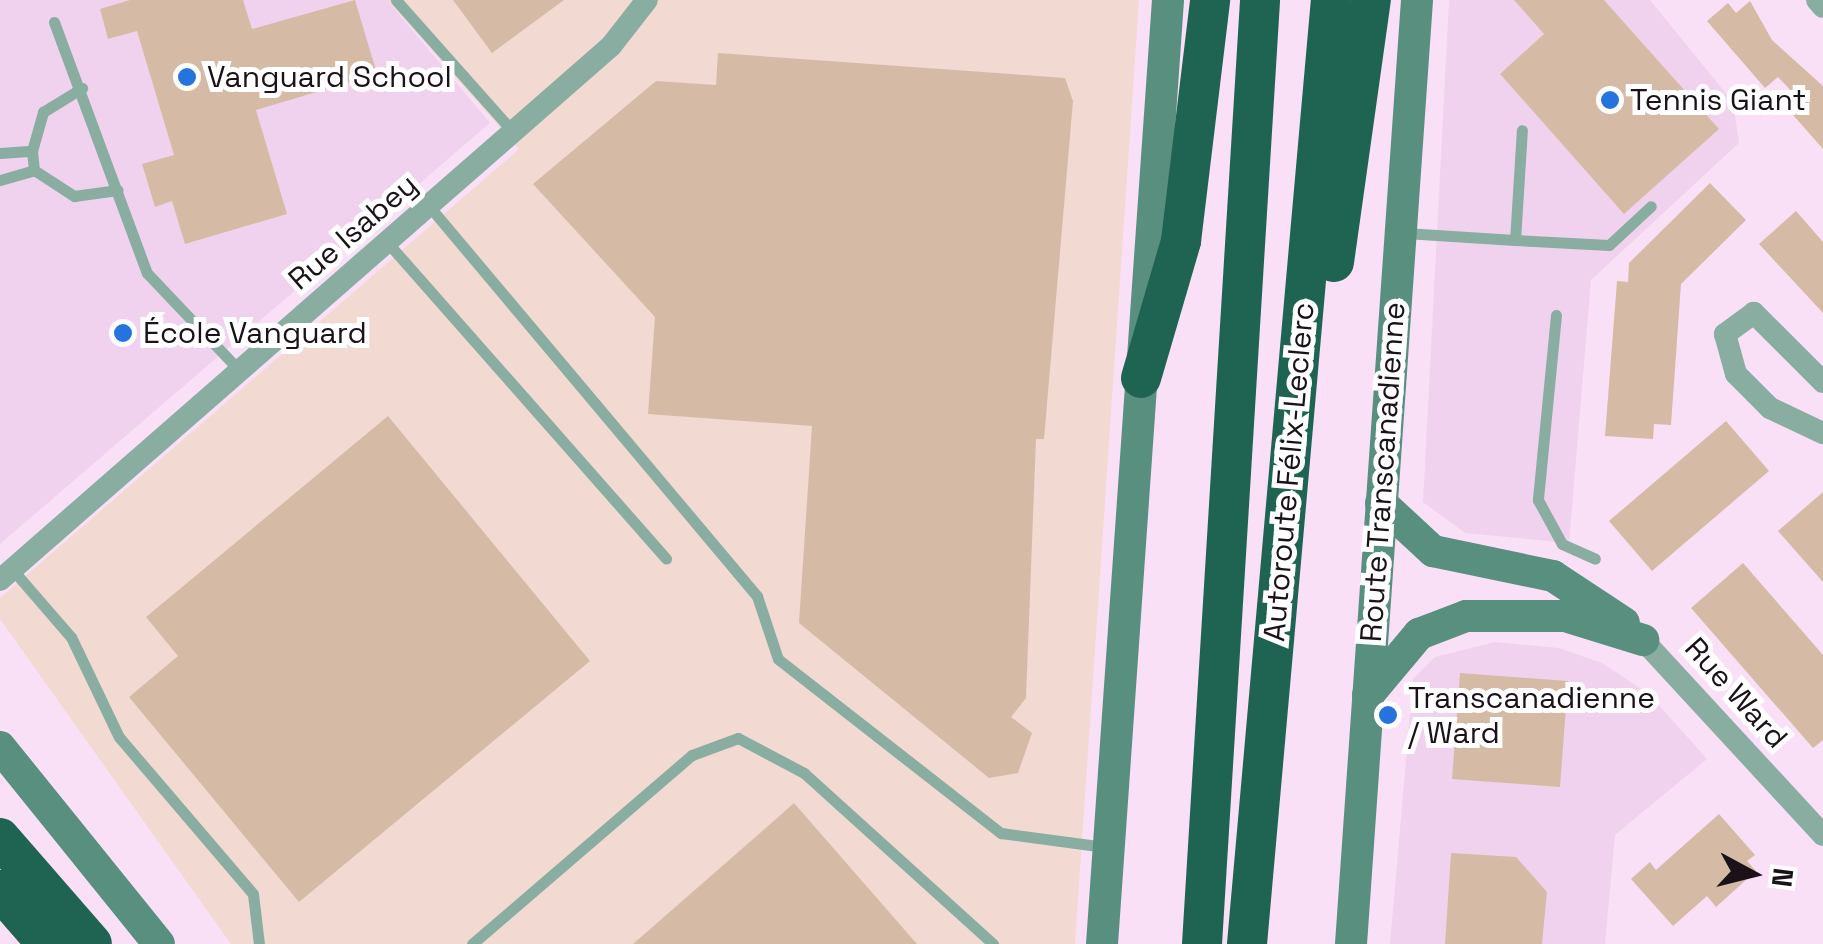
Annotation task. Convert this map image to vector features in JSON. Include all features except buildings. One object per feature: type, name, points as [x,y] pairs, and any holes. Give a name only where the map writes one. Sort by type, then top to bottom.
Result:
[{"type":"highway","points":[[1141,378],[1181,241],[1210,0]]},
{"type":"highway","name":"Autoroute Félix-Leclerc","points":[[1202,944],[1260,0]]},
{"type":"highway","name":"Autoroute Félix-Leclerc","points":[[1247,944],[1330,0]]},
{"type":"highway","points":[[1291,456],[1331,288],[1371,0]]},
{"type":"highway","points":[[0,838],[92,944]]},
{"type":"highway","points":[[0,890],[47,944]]},
{"type":"main road","points":[[1102,944],[1168,0]]},
{"type":"main road","name":"Route Transcanadienne","points":[[1351,944],[1417,0]]},
{"type":"main road","points":[[1381,503],[1432,552],[1562,580],[1643,640]]},
{"type":"main road","points":[[1368,696],[1419,634],[1466,616],[1565,616],[1643,640]]},
{"type":"main road","points":[[0,746],[160,944]]},
{"type":"street","name":"Rue Isabey","points":[[6,575],[624,34],[648,0]]},
{"type":"street","points":[[1817,0],[1823,7]]},
{"type":"street","points":[[1823,382],[1754,313],[1725,334],[1736,374],[1770,408],[1823,433]]},
{"type":"street","name":"Rue Ward","points":[[1643,640],[1823,835]]},
{"type":"lane","points":[[396,0],[513,132]]},
{"type":"lane","points":[[54,22],[82,88],[147,273],[240,371]]},
{"type":"lane","points":[[34,170],[32,150],[43,112],[82,88]]},
{"type":"lane","points":[[1515,240],[1522,130]]},
{"type":"lane","points":[[0,153],[32,150]]},
{"type":"lane","points":[[0,180],[34,170],[74,196],[118,190]]},
{"type":"lane","points":[[428,206],[757,596],[778,659],[1001,833],[1109,847]]},
{"type":"lane","points":[[1400,232],[1609,245],[1650,206]]},
{"type":"lane","points":[[387,242],[666,558]]},
{"type":"lane","points":[[1556,315],[1538,500],[1562,544],[1595,559]]},
{"type":"lane","points":[[6,575],[71,638],[119,737],[253,894],[259,944]]},
{"type":"lane","points":[[472,944],[692,755],[738,738],[804,773],[992,944]]},
{"type":"shaded area","name":"École Vanguard","points":[[0,0],[387,0],[490,123],[0,544]]},
{"type":"shaded area","points":[[387,0],[1139,0],[1075,944],[231,944],[0,619],[0,598],[519,149]]},
{"type":"shaded area","points":[[1449,0],[1650,0],[1733,102],[1739,143],[1591,280],[1569,543],[1465,533],[1423,502]]},
{"type":"shaded area","points":[[1495,642],[1559,648],[1602,663],[1649,694],[1707,759],[1615,835],[1605,944],[1390,944],[1413,679],[1435,657]]},
{"type":"place","name":"Vanguard School","points":[[187,77]]},
{"type":"place","name":"Tennis Giant","points":[[1610,100]]},
{"type":"place","name":"École Vanguard","points":[[123,333]]},
{"type":"place","name":"Transcanadienne / Ward","points":[[1388,715]]}]
